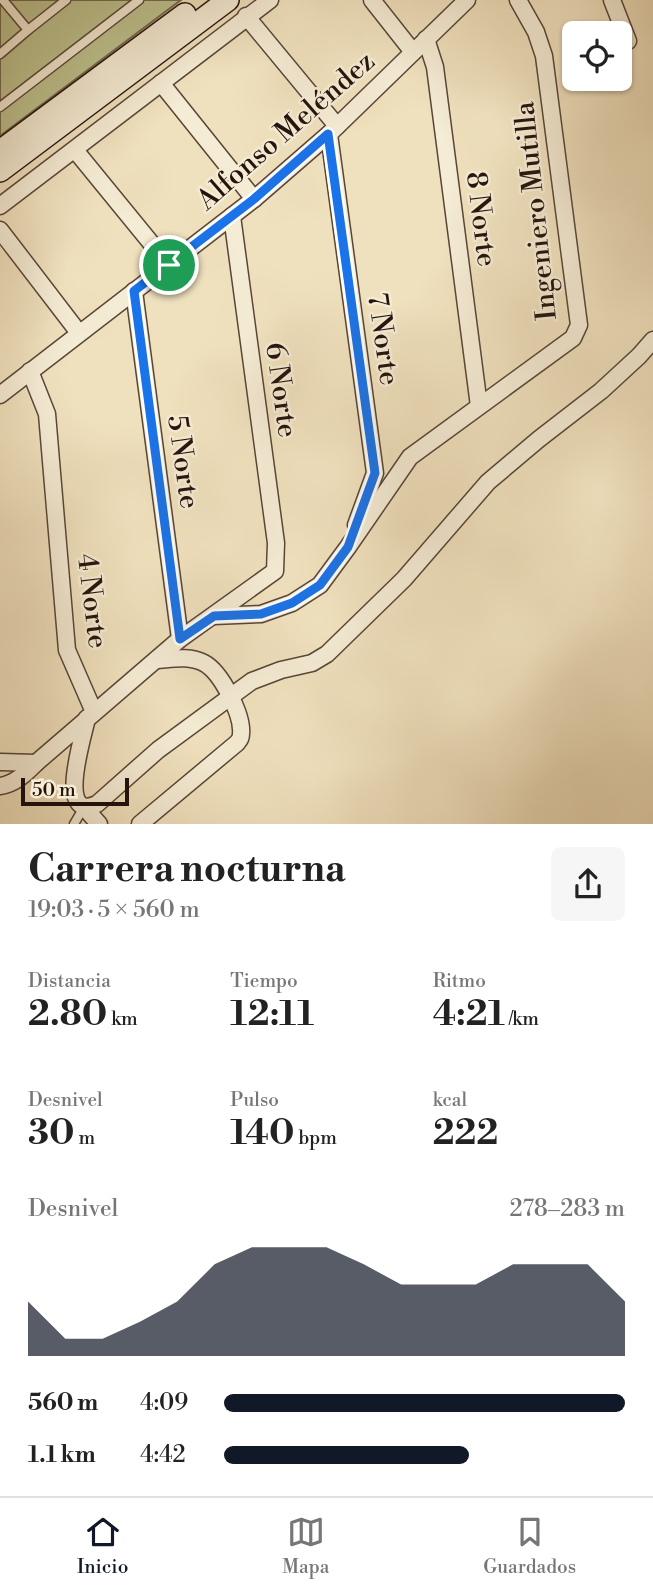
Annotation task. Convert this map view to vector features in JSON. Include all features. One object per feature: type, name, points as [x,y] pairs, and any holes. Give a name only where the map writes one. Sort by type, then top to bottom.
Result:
[{"type":"main road","points":[[0,150],[204,0]]},
{"type":"main road","points":[[0,171],[228,0]]},
{"type":"street","points":[[1,202],[75,150],[270,0]]},
{"type":"street","points":[[372,0],[414,52]]},
{"type":"street","name":"Alfonso Meléndez","points":[[0,395],[254,199],[333,130],[467,0]]},
{"type":"street","name":"Ingeniero Mutilla","points":[[479,406],[573,338],[579,325],[544,56],[536,32],[518,0]]},
{"type":"street","points":[[612,0],[620,21]]},
{"type":"street","points":[[246,16],[333,130]]},
{"type":"street","name":"8 Norte","points":[[426,39],[435,67],[479,406]]},
{"type":"street","points":[[161,83],[254,199]]},
{"type":"street","name":"7 Norte","points":[[333,130],[375,473],[348,547]]},
{"type":"street","points":[[75,150],[169,265]]},
{"type":"street","name":"6 Norte","points":[[214,616],[275,571],[276,543],[232,216]]},
{"type":"street","points":[[0,230],[79,333]]},
{"type":"street","name":"5 Norte","points":[[134,291],[180,639]]},
{"type":"street","points":[[84,807],[97,804],[158,750],[253,681],[281,670],[312,663],[327,654],[404,579],[488,482],[601,391],[653,340]]},
{"type":"street","name":"4 Norte","points":[[30,371],[47,414],[67,650],[91,715]]},
{"type":"street","points":[[0,786],[7,785],[25,774],[180,639],[214,616],[261,614],[292,603],[320,585],[410,457],[479,406]]},
{"type":"street","points":[[140,824],[241,737],[239,718],[223,682],[213,668],[202,661],[187,657],[156,660]]},
{"type":"street","points":[[91,715],[73,780],[78,802],[99,824]]},
{"type":"street","points":[[0,762],[36,763]]},
{"type":"lane","points":[[3,0],[28,30]]},
{"type":"lane","points":[[0,54],[66,0]]},
{"type":"lane","points":[[0,107],[139,0]]},
{"type":"lane","points":[[75,824],[84,807]]},
{"type":"green space","points":[[0,0],[181,0],[0,136]]},
{"type":"route","points":[[328,134],[375,473],[348,547],[320,585],[292,603],[261,614],[214,616],[180,639],[134,291],[169,265],[254,199],[328,134]]}]
